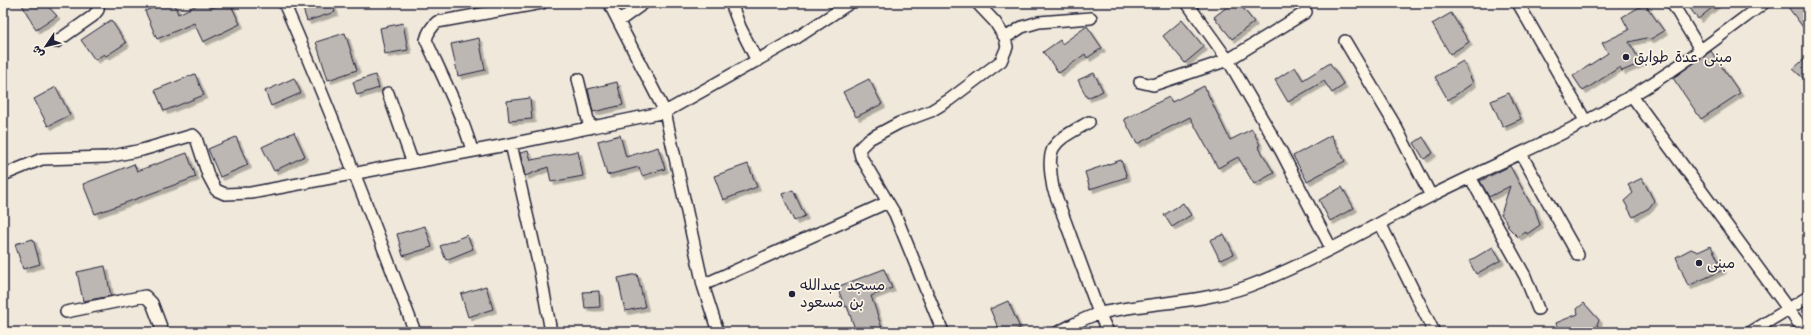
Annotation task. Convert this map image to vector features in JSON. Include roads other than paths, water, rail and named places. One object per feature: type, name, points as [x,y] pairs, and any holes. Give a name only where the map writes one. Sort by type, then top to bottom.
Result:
[{"type":"street","points":[[56,42],[93,16],[98,10],[98,3]]},
{"type":"street","points":[[284,3],[354,172],[416,332]]},
{"type":"street","points":[[472,150],[465,125],[455,101],[426,40],[427,35],[432,25],[437,22],[542,3]]},
{"type":"street","points":[[609,3],[665,112],[703,285],[718,332]]},
{"type":"street","points":[[619,21],[644,3]]},
{"type":"street","points":[[731,3],[740,27],[757,61]]},
{"type":"street","points":[[3,175],[42,159],[106,157],[142,150],[190,135],[196,138],[213,187],[216,190],[225,194],[251,193],[354,172],[511,144],[590,128],[665,112],[795,39],[850,3]]},
{"type":"street","points":[[943,332],[895,214],[861,157],[859,149],[869,139],[899,123],[931,111],[1001,61],[1007,47],[1005,38],[995,22],[977,3]]},
{"type":"street","points":[[1186,3],[1228,60],[1281,151],[1331,248]]},
{"type":"street","points":[[1518,3],[1586,122]]},
{"type":"street","points":[[1672,3],[1701,51]]},
{"type":"street","points":[[1058,332],[1099,313],[1224,294],[1249,286],[1293,267],[1431,196],[1586,122],[1632,96],[1701,51],[1764,3]]},
{"type":"street","points":[[1140,82],[1152,85],[1228,60],[1306,12]]},
{"type":"street","points":[[1005,38],[1022,27],[1039,22],[1090,18]]},
{"type":"street","points":[[1345,41],[1395,125],[1431,196]]},
{"type":"street","points":[[578,79],[590,128]]},
{"type":"street","points":[[388,93],[412,161]]},
{"type":"street","points":[[1632,96],[1805,332]]},
{"type":"street","points":[[1089,122],[1059,140],[1053,148],[1050,169],[1053,188],[1099,313],[1108,332]]},
{"type":"street","points":[[511,144],[540,271],[551,332]]},
{"type":"street","points":[[1521,154],[1578,255]]},
{"type":"street","points":[[1470,177],[1525,276],[1538,309]]},
{"type":"street","points":[[703,285],[888,202]]},
{"type":"street","points":[[1380,222],[1434,332]]},
{"type":"street","points":[[66,312],[145,296],[152,303],[163,332]]},
{"type":"street","points":[[1752,332],[1808,297]]},
{"type":"place","name":"مبنى عدة طوابق","points":[[1626,57]]},
{"type":"place","name":"مبنى","points":[[1699,263]]},
{"type":"place","name":"مسجد عبدالله بن مسعود","points":[[792,294]]}]
